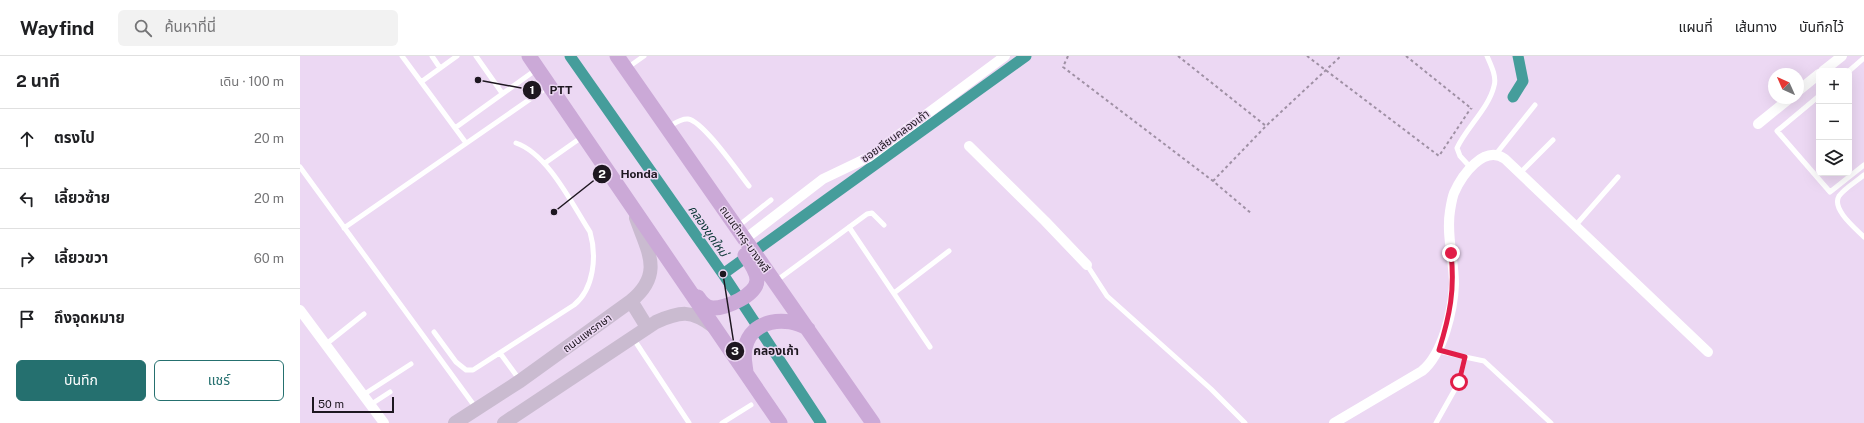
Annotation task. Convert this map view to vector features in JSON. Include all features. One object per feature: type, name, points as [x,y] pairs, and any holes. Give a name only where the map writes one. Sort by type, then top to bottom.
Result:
[{"type":"main road","points":[[529,56],[780,423]]},
{"type":"main road","name":"ถนนตำหรุ-บางพลี","points":[[617,56],[713,194],[757,265],[775,281],[873,423]]},
{"type":"main road","points":[[617,184],[648,223],[701,301],[707,306],[717,308],[736,302],[754,289],[757,279],[757,265]]},
{"type":"main road","points":[[713,194],[714,204],[719,219],[742,240]]},
{"type":"main road","name":"ถนนแพรกษา","points":[[455,423],[520,381],[631,301],[645,288],[652,268],[652,261],[632,207]]},
{"type":"main road","points":[[631,301],[648,327]]},
{"type":"main road","points":[[504,423],[648,327],[664,319],[683,313],[696,315],[715,328]]},
{"type":"main road","points":[[746,374],[744,362],[745,348],[749,338],[757,329],[776,321],[797,323],[808,330]]},
{"type":"street","name":"ซอยเลียบคลองเก้า","points":[[742,240],[823,179],[869,157],[1005,56]]},
{"type":"street","points":[[1827,68],[1842,56]]},
{"type":"street","points":[[1804,86],[1816,76]]},
{"type":"street","points":[[1758,124],[1783,104]]},
{"type":"street","points":[[969,146],[1087,265]]},
{"type":"street","points":[[1334,423],[1422,371],[1430,364],[1439,350],[1450,314],[1454,284],[1449,227],[1453,194],[1460,181],[1471,168],[1484,157],[1496,154],[1505,159],[1520,173],[1708,352]]},
{"type":"street","points":[[300,310],[384,423]]},
{"type":"lane","points":[[402,56],[466,143]]},
{"type":"lane","points":[[432,56],[440,68]]},
{"type":"lane","points":[[421,82],[457,56]]},
{"type":"lane","points":[[476,56],[502,94]]},
{"type":"lane","points":[[626,69],[644,56]]},
{"type":"lane","points":[[1471,168],[1460,156],[1457,148],[1479,114],[1494,86],[1494,76],[1487,56]]},
{"type":"lane","points":[[1852,68],[1864,58]]},
{"type":"lane","points":[[455,128],[537,68]]},
{"type":"lane","points":[[344,228],[549,86]]},
{"type":"lane","points":[[1816,98],[1777,131],[1830,192],[1864,165]]},
{"type":"lane","points":[[1496,154],[1535,105]]},
{"type":"lane","points":[[667,128],[682,119],[689,119],[696,122],[706,132],[749,186]]},
{"type":"lane","points":[[545,163],[584,136]]},
{"type":"lane","points":[[1520,173],[1553,140]]},
{"type":"lane","points":[[434,332],[456,362],[466,370],[472,370],[578,302],[587,288],[592,272],[594,247],[590,232],[545,163],[532,151],[516,143]]},
{"type":"lane","points":[[300,166],[476,409]]},
{"type":"lane","points":[[1864,175],[1840,195],[1837,201],[1839,208],[1845,217],[1864,237]]},
{"type":"lane","points":[[1575,226],[1618,177]]},
{"type":"lane","points":[[742,240],[770,200]]},
{"type":"lane","points":[[775,281],[867,214],[872,213],[884,225]]},
{"type":"lane","points":[[849,227],[930,347]]},
{"type":"lane","points":[[894,294],[949,251]]},
{"type":"lane","points":[[1087,265],[1107,296],[1211,389],[1244,423]]},
{"type":"lane","points":[[325,345],[364,314]]},
{"type":"lane","points":[[632,338],[689,423]]},
{"type":"lane","points":[[1439,350],[1484,361],[1551,423]]},
{"type":"lane","points":[[500,353],[520,381]]},
{"type":"lane","points":[[1436,423],[1459,382],[1465,357]]},
{"type":"lane","points":[[363,395],[411,364]]},
{"type":"lane","points":[[370,405],[390,392]]},
{"type":"lane","points":[[722,423],[752,405]]},
{"type":"path","points":[[1068,56],[1063,67],[1213,181],[1252,214]]},
{"type":"path","points":[[1178,56],[1266,126]]},
{"type":"path","points":[[1307,56],[1439,156],[1471,108]]},
{"type":"path","points":[[1213,181],[1266,126],[1341,56]]},
{"type":"path","points":[[1406,56],[1479,114]]},
{"type":"waterway","name":"คลองขุดใหม่","points":[[570,56],[723,274],[821,423]]},
{"type":"waterway","points":[[723,274],[1026,56]]},
{"type":"waterway","points":[[1513,97],[1523,81],[1518,56]]},
{"type":"place","name":"PTT","points":[[478,80]]},
{"type":"place","name":"Honda","points":[[554,212]]},
{"type":"place","name":"คลองเก้า","points":[[723,274]]},
{"type":"route","points":[[1451,253],[1454,284],[1450,314],[1439,350],[1454,356],[1465,357],[1459,382]]}]
